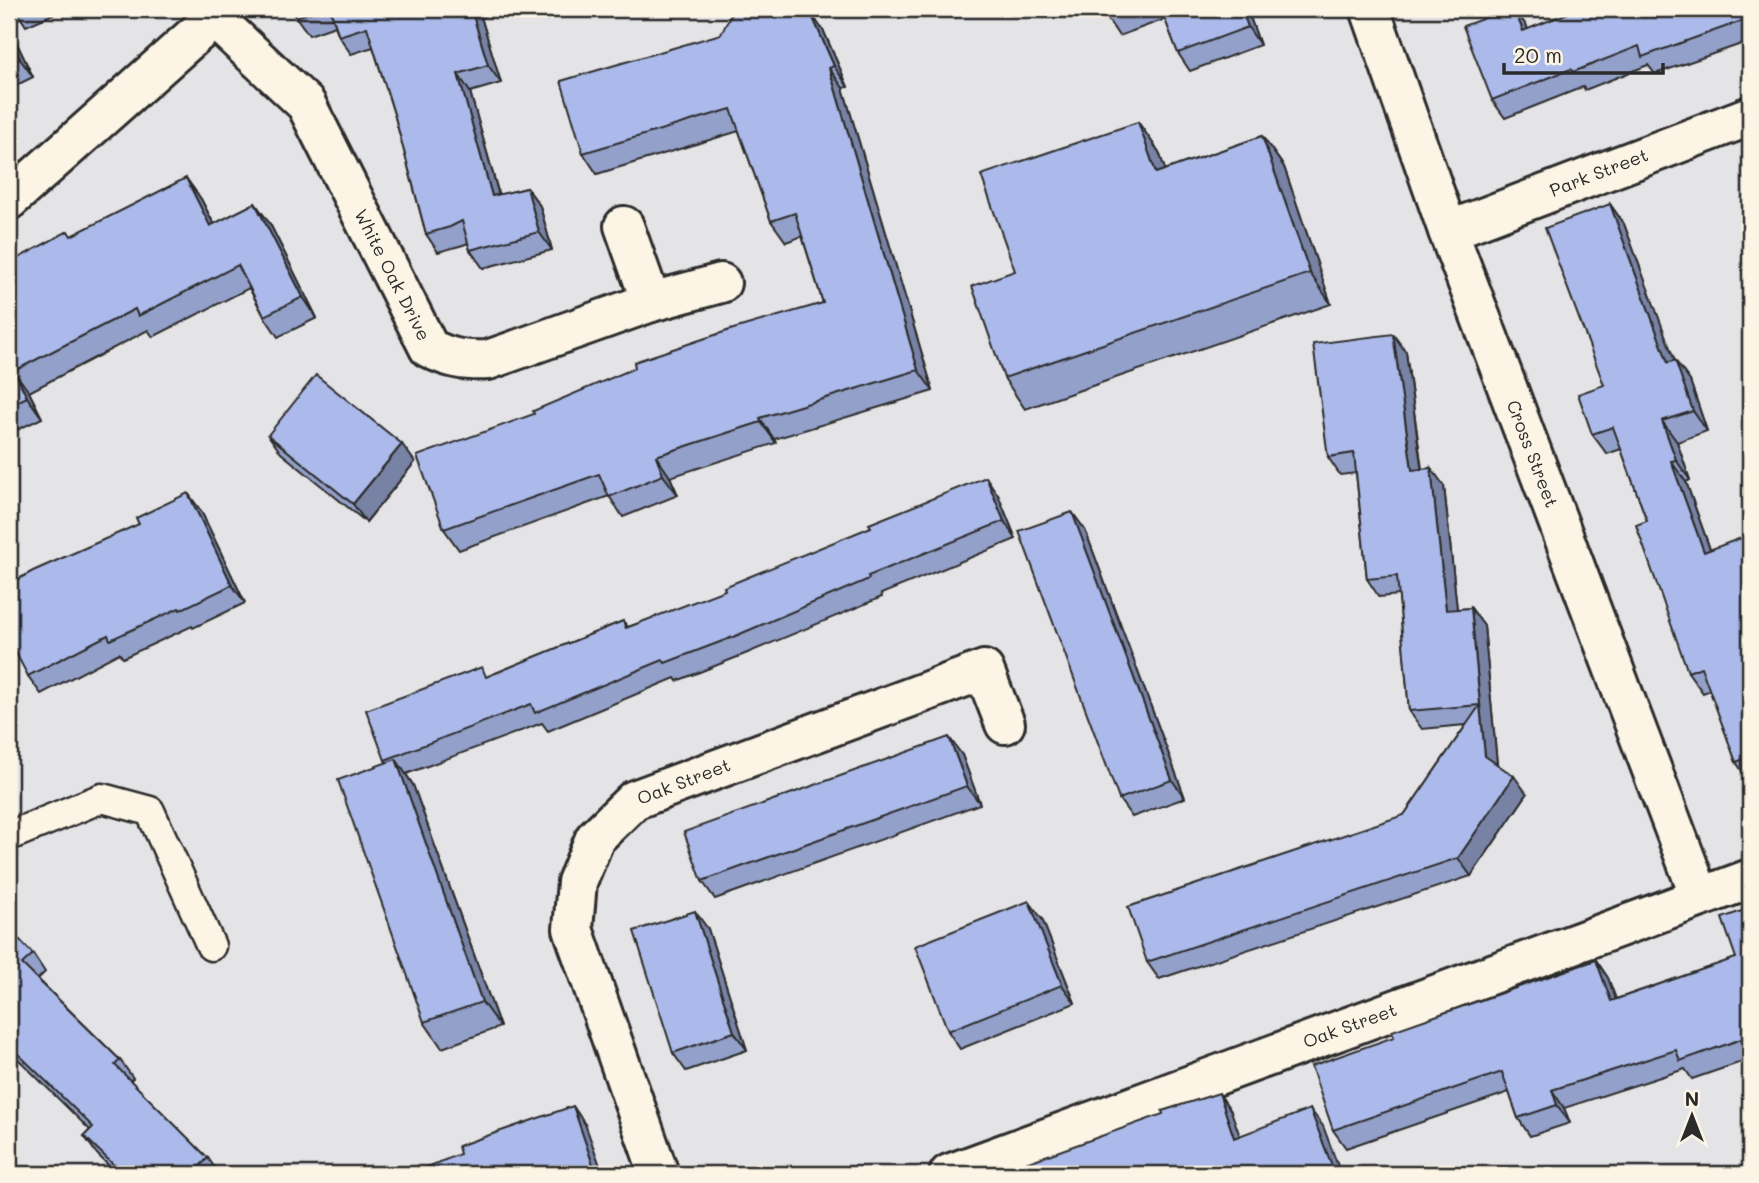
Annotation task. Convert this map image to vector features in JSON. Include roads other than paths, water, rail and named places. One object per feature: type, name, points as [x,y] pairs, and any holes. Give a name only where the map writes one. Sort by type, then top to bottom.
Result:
[{"type":"street","name":"Cross Street","points":[[1370,9],[1448,231],[1700,897]]},
{"type":"street","name":"White Oak Drive","points":[[9,201],[217,13],[306,104],[429,348],[447,358],[464,361],[488,360],[651,302],[721,283]]},
{"type":"street","name":"Park Street","points":[[1448,231],[1750,116]]},
{"type":"street","points":[[624,226],[651,302]]},
{"type":"street","name":"Oak Street","points":[[659,1174],[573,929],[577,882],[594,838],[634,800],[984,670],[1005,724]]},
{"type":"street","name":"Oak Street","points":[[949,1174],[1750,879]]},
{"type":"lane","points":[[9,836],[102,798],[150,811],[211,946]]}]
